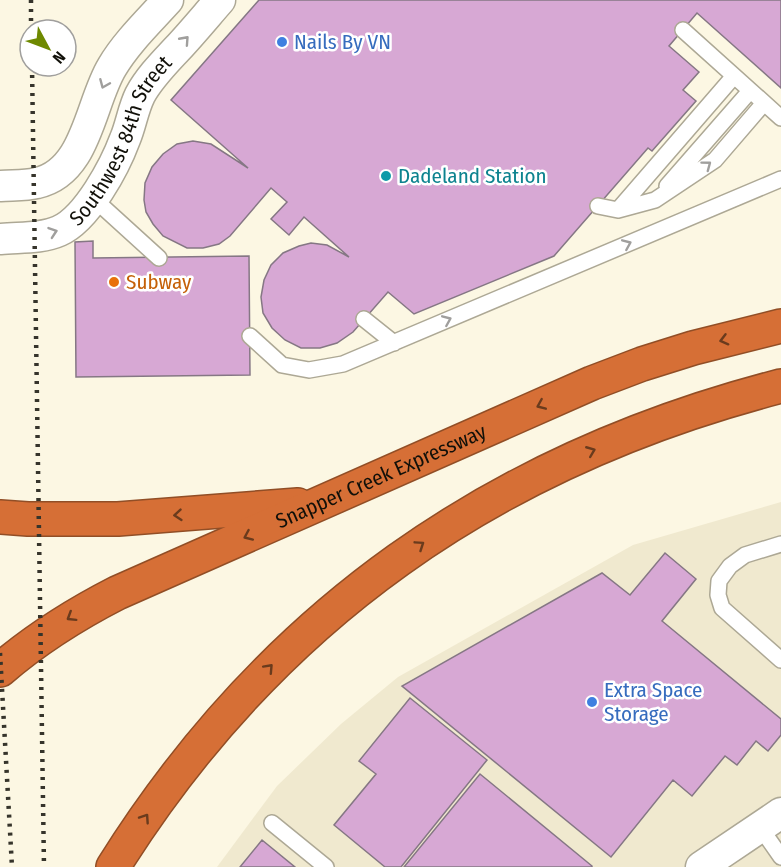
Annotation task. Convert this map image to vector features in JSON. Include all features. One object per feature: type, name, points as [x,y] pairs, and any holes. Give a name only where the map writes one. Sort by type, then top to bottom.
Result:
[{"type":"highway","name":"Snapper Creek Expressway","points":[[0,670],[49,631],[117,593],[500,422],[602,379],[693,348],[781,326]]},
{"type":"highway","points":[[113,867],[159,798],[244,694],[315,625],[395,562],[479,507],[572,459],[674,418],[781,386]]},
{"type":"highway","points":[[0,517],[118,519],[320,503]]},
{"type":"street","name":"Southwest 84th Street","points":[[0,186],[38,183],[52,177],[64,167],[86,134],[103,82],[113,65],[168,0]]},
{"type":"street","name":"Southwest 84th Street","points":[[0,239],[45,236],[61,231],[77,218],[113,166],[141,94],[154,75],[220,0]]},
{"type":"street","points":[[701,867],[770,820]]},
{"type":"lane","points":[[683,30],[781,118]]},
{"type":"lane","points":[[618,210],[734,76]]},
{"type":"lane","points":[[655,200],[750,91]]},
{"type":"lane","points":[[598,206],[618,210],[655,200],[715,160],[764,103]]},
{"type":"lane","points":[[250,336],[282,365],[309,370],[343,364],[781,179]]},
{"type":"lane","points":[[93,198],[159,258]]},
{"type":"lane","points":[[364,319],[393,343]]},
{"type":"lane","points":[[781,544],[745,555],[730,566],[719,581],[718,595],[722,608],[781,660]]},
{"type":"lane","points":[[770,820],[781,857]]},
{"type":"lane","points":[[272,823],[326,867]]},
{"type":"shaded area","points":[[781,502],[781,867],[217,867],[277,786],[341,724],[398,677],[633,545]]},
{"type":"building","name":"Dadeland Station","points":[[259,0],[781,0],[781,88],[697,13],[669,46],[699,72],[683,90],[696,101],[652,151],[648,148],[554,256],[414,314],[388,292],[353,332],[337,343],[320,348],[301,348],[285,340],[272,328],[263,313],[261,297],[264,280],[271,265],[283,253],[311,243],[327,245],[349,257],[304,217],[289,235],[271,219],[287,202],[271,188],[230,236],[219,244],[203,248],[187,248],[163,236],[146,212],[144,200],[145,183],[152,167],[163,154],[177,144],[193,141],[211,144],[248,168],[171,100]]},
{"type":"building","points":[[93,241],[93,258],[249,256],[250,375],[76,377],[75,242]]},
{"type":"building","name":"Extra Space Storage","points":[[665,553],[696,579],[662,621],[781,719],[781,735],[768,751],[756,741],[737,765],[725,756],[692,796],[673,780],[611,857],[402,686],[602,573],[630,595]]},
{"type":"building","points":[[410,698],[487,760],[401,867],[385,867],[334,825],[376,774],[359,761]]},
{"type":"building","points":[[480,774],[592,866],[592,867],[404,867]]},
{"type":"building","points":[[262,840],[295,867],[240,867]]},
{"type":"railway","points":[[31,0],[31,18]]},
{"type":"railway","points":[[32,78],[44,867]]},
{"type":"railway","points":[[0,653],[12,867]]},
{"type":"place","name":"Nails By VN","points":[[282,42]]},
{"type":"place","name":"Dadeland Station","points":[[386,176]]},
{"type":"place","name":"Subway","points":[[114,282]]},
{"type":"place","name":"Extra Space Storage","points":[[592,702]]}]
